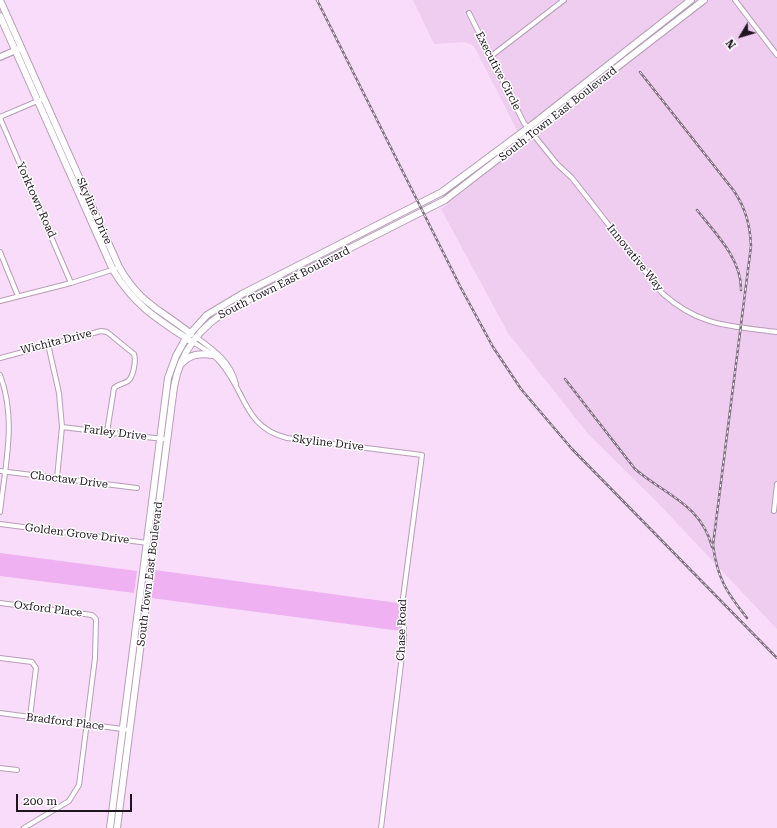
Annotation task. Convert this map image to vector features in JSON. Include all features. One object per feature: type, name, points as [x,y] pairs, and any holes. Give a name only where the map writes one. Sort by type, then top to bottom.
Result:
[{"type":"main road","name":"Skyline Drive","points":[[0,0],[18,49],[116,268],[145,302],[194,340]]},
{"type":"main road","name":"South Town East Boulevard","points":[[165,440],[168,378],[176,356],[188,335],[208,315],[242,294],[430,199],[528,128],[691,0]]},
{"type":"main road","name":"South Town East Boulevard","points":[[117,828],[127,730],[165,440],[179,366],[194,340],[218,315],[432,208],[485,170],[704,0]]},
{"type":"main road","name":"Skyline Drive","points":[[0,16],[18,49]]},
{"type":"main road","points":[[621,55],[625,61]]},
{"type":"main road","points":[[480,164],[485,170]]},
{"type":"main road","points":[[179,366],[186,359],[195,355],[212,355]]},
{"type":"main road","name":"South Town East Boulevard","points":[[110,828],[127,730]]},
{"type":"street","points":[[490,57],[564,0]]},
{"type":"street","points":[[735,0],[777,55]]},
{"type":"street","name":"Executive Circle","points":[[468,13],[528,128]]},
{"type":"street","points":[[0,58],[18,49]]},
{"type":"street","points":[[0,118],[41,100]]},
{"type":"street","name":"Yorktown Road","points":[[0,118],[71,283]]},
{"type":"street","name":"Innovative Way","points":[[528,128],[556,164],[572,178],[659,289],[675,304],[693,316],[713,324],[777,332]]},
{"type":"street","points":[[0,252],[18,296]]},
{"type":"street","points":[[0,301],[71,283],[116,268]]},
{"type":"street","name":"Wichita Drive","points":[[0,358],[101,331],[108,332],[134,354],[136,359],[131,378],[127,382],[118,384],[114,388],[107,432]]},
{"type":"street","name":"Skyline Drive","points":[[194,340],[220,362],[236,384]]},
{"type":"street","name":"Skyline Drive","points":[[194,340],[220,355],[228,365],[236,384],[257,423],[273,434],[287,438],[422,455]]},
{"type":"street","points":[[48,344],[59,393],[62,426],[57,478]]},
{"type":"street","points":[[0,375],[8,404],[10,425],[2,472],[0,512]]},
{"type":"street","name":"Farley Drive","points":[[62,426],[165,440]]},
{"type":"street","name":"Chase Road","points":[[381,828],[404,639],[403,598],[422,455]]},
{"type":"street","name":"Choctaw Drive","points":[[2,472],[137,488]]},
{"type":"street","points":[[774,512],[777,484]]},
{"type":"street","name":"Golden Grove Drive","points":[[0,524],[151,543]]},
{"type":"street","name":"Oxford Place","points":[[0,603],[95,617],[95,658],[87,724]]},
{"type":"street","points":[[0,658],[32,662],[35,664],[36,668],[30,717]]},
{"type":"street","name":"Bradford Place","points":[[0,713],[127,730]]},
{"type":"street","points":[[24,828],[69,801],[77,790],[79,785],[87,724]]},
{"type":"street","points":[[0,768],[17,770]]},
{"type":"shaded area","points":[[413,0],[777,0],[777,629],[655,500],[589,435],[508,333],[441,209],[524,144],[474,46],[465,42],[434,44]]},
{"type":"shaded area","points":[[0,553],[137,571],[134,593],[0,576]]},
{"type":"shaded area","points":[[155,570],[398,603],[401,631],[151,598]]},
{"type":"railway","points":[[317,0],[461,288],[493,347],[521,389],[572,449],[777,658]]},
{"type":"railway","points":[[640,72],[734,191],[742,204],[750,231],[751,246],[713,545],[720,576],[734,601],[747,618]]},
{"type":"railway","points":[[697,210],[719,237],[732,257],[737,268],[741,290]]},
{"type":"railway","points":[[565,379],[635,469],[681,502],[700,520],[707,532],[712,547]]}]
